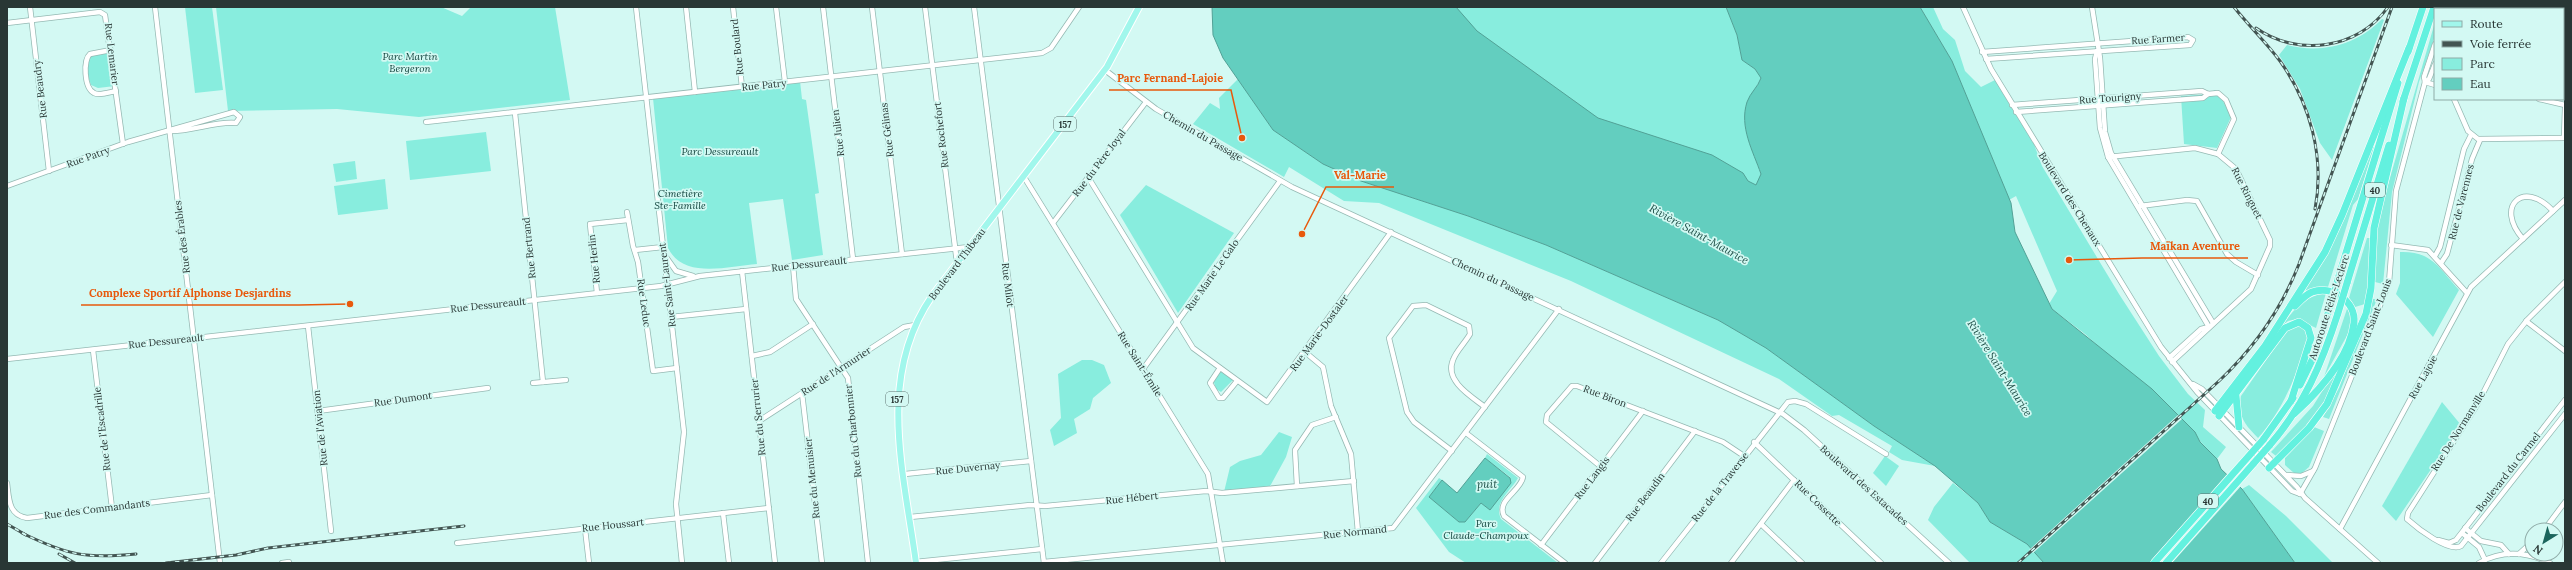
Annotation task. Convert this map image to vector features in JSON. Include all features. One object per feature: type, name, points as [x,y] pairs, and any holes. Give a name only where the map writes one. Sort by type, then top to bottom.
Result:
[{"type":"highway","name":"Autoroute Félix-Leclerc","points":[[2154,563],[2263,440],[2291,401],[2312,362],[2423,7]]},
{"type":"highway","name":"Autoroute Félix-Leclerc","points":[[2166,563],[2269,446],[2294,414],[2320,368],[2404,98],[2434,7]]},
{"type":"highway","points":[[2219,411],[2282,321],[2331,241],[2409,48]]},
{"type":"highway","points":[[2272,466],[2312,425],[2327,404],[2366,314],[2372,284],[2374,228],[2404,98]]},
{"type":"highway","points":[[2282,321],[2304,298],[2318,291],[2340,295],[2349,304],[2354,316],[2351,334],[2334,367],[2321,388],[2294,414]]},
{"type":"highway","points":[[2219,411],[2236,396],[2285,328],[2299,322],[2308,328],[2311,338],[2291,401]]},
{"type":"highway","points":[[2236,396],[2239,427]]},
{"type":"main road","name":"Boulevard Thibeau","points":[[916,562],[898,427],[898,394],[902,362],[915,326],[929,300],[1105,70],[1122,42],[1139,7]]},
{"type":"street","name":"Rue Beaudry","points":[[30,7],[49,171]]},
{"type":"street","name":"Rue des Érables","points":[[155,7],[220,563]]},
{"type":"street","name":"Rue Saint-Laurent","points":[[636,7],[685,439],[677,498],[677,518],[682,563]]},
{"type":"street","points":[[686,7],[695,92]]},
{"type":"street","name":"Rue Boulard","points":[[733,7],[742,87]]},
{"type":"street","points":[[776,7],[785,82]]},
{"type":"street","name":"Rue Julien","points":[[823,7],[853,259]]},
{"type":"street","name":"Rue Gélinas","points":[[872,7],[902,254]]},
{"type":"street","name":"Rue Rochefort","points":[[925,7],[957,263]]},
{"type":"street","name":"Rue Milot","points":[[974,7],[998,210],[1044,562]]},
{"type":"street","name":"Rue Patry","points":[[426,122],[515,114],[695,92],[980,61],[1046,52],[1079,7]]},
{"type":"street","name":"Boulevard des Chenaux","points":[[1963,7],[1982,52],[2016,112],[2171,360],[2191,383],[2202,389],[2219,411],[2272,466],[2286,475],[2298,487],[2300,494]]},
{"type":"street","points":[[2092,7],[2097,51],[2095,59],[2101,106],[2101,135],[2110,156],[2136,206],[2209,327]]},
{"type":"street","name":"Rue Lemarier","points":[[32,20],[102,12],[107,18],[123,144]]},
{"type":"street","points":[[7,23],[32,20]]},
{"type":"street","name":"Rue Farmer","points":[[1982,52],[2188,37],[2193,40],[2190,45],[1986,59]]},
{"type":"street","name":"Boulevard Saint-Louis","points":[[2300,494],[2314,471],[2388,285],[2398,180],[2425,82],[2424,77],[2434,47]]},
{"type":"street","points":[[111,50],[90,54],[85,64],[89,87],[92,92],[99,94],[116,91]]},
{"type":"street","points":[[2564,55],[2565,64]]},
{"type":"street","name":"Boulevard Saint-Louis","points":[[2425,82],[2429,79],[2434,66]]},
{"type":"street","name":"Chemin du Passage","points":[[1105,70],[1146,102],[1280,181],[1779,411]]},
{"type":"street","points":[[2425,82],[2434,85]]},
{"type":"street","name":"Rue Tourigny","points":[[2012,105],[2202,91],[2208,94],[2218,94],[2224,97],[2234,119],[2218,154]]},
{"type":"street","name":"Rue Tourigny","points":[[2016,112],[2203,98],[2208,94]]},
{"type":"street","points":[[2454,100],[2471,135],[2480,140],[2565,137],[2565,108]]},
{"type":"street","points":[[2543,100],[2565,105]]},
{"type":"street","name":"Rue du Père Joyal","points":[[1053,223],[1146,102]]},
{"type":"street","name":"Rue Patry","points":[[7,186],[123,144],[169,131],[184,125],[234,112],[240,117],[236,123],[227,122],[185,132],[169,131]]},
{"type":"street","name":"Rue Bertrand","points":[[515,114],[543,382]]},
{"type":"street","name":"Rue de Varennes","points":[[2435,256],[2440,247],[2464,149],[2471,135]]},
{"type":"street","name":"Rue de Varennes","points":[[2441,263],[2448,254],[2473,154],[2480,140]]},
{"type":"street","name":"Rue Ringuet","points":[[2110,156],[2197,148],[2218,154],[2236,169],[2270,240],[2270,246],[2258,275],[2246,295],[2209,327],[2201,329],[2171,360]]},
{"type":"street","points":[[2110,156],[2142,205],[2213,323]]},
{"type":"street","name":"Rue Saint-Émile","points":[[1024,177],[1206,471],[1212,492],[1223,563]]},
{"type":"street","name":"Rue Marie-Dostaler","points":[[1088,178],[1195,350],[1268,402],[1391,232]]},
{"type":"street","name":"Rue Marie Le Galo","points":[[1143,369],[1280,181]]},
{"type":"street","points":[[2523,239],[2510,220],[2511,210],[2516,202],[2525,197],[2536,197],[2544,202],[2553,211]]},
{"type":"street","points":[[2136,206],[2187,200],[2197,201],[2227,254],[2236,262],[2258,275]]},
{"type":"street","name":"Rue Lajoie","points":[[2340,530],[2467,293],[2476,281],[2565,200]]},
{"type":"street","name":"Rue Leduc","points":[[627,212],[642,288],[653,371],[677,368]]},
{"type":"street","name":"Rue Herlin","points":[[598,293],[590,224],[628,220]]},
{"type":"street","points":[[2391,245],[2424,248],[2435,256],[2467,293]]},
{"type":"street","name":"Rue Dessureault","points":[[7,359],[668,285],[696,276],[969,247]]},
{"type":"street","points":[[635,250],[663,250],[676,270],[696,276]]},
{"type":"street","name":"Rue du Charbonnier","points":[[793,265],[796,297],[842,366],[848,378],[868,563]]},
{"type":"street","name":"Rue du Serrurier","points":[[742,271],[775,563]]},
{"type":"street","name":"Rue De Normanville","points":[[2451,548],[2408,520],[2407,514],[2475,408],[2502,353],[2526,321],[2565,282]]},
{"type":"street","points":[[1452,451],[1412,421],[1405,404],[1389,338],[1414,306],[1426,305],[1469,326],[1470,334],[1454,357],[1452,367],[1459,387],[1485,407]]},
{"type":"street","points":[[671,318],[746,309]]},
{"type":"street","name":"Rue Normand","points":[[1044,562],[1358,532],[1387,529],[1397,526],[1559,309]]},
{"type":"street","points":[[2526,321],[2565,351]]},
{"type":"street","points":[[752,356],[770,352],[813,324]]},
{"type":"street","name":"Rue de l'Aviation","points":[[308,326],[331,531]]},
{"type":"street","name":"Rue de l'Armurier","points":[[759,421],[904,327],[915,326]]},
{"type":"street","name":"Rue de l'Escadrille","points":[[93,350],[112,508]]},
{"type":"street","points":[[1305,352],[1323,366],[1326,387],[1351,454],[1358,532]]},
{"type":"street","points":[[1220,368],[1210,383],[1219,398],[1223,398],[1237,380]]},
{"type":"street","points":[[532,383],[566,380]]},
{"type":"street","name":"Rue Biron","points":[[1600,466],[1546,424],[1547,415],[1568,389],[1577,386],[1644,411],[1724,442],[1744,456]]},
{"type":"street","name":"Rue Dumont","points":[[318,411],[488,388]]},
{"type":"street","name":"Rue du Menuisier","points":[[802,392],[822,563]]},
{"type":"street","name":"Boulevard du Carmel","points":[[2451,542],[2463,531],[2565,400]]},
{"type":"street","points":[[1779,411],[1789,401],[1804,403],[1886,454]]},
{"type":"street","name":"Rue Langis","points":[[1541,545],[1600,466],[1644,411]]},
{"type":"street","name":"Rue de la Traverse","points":[[1661,563],[1779,411]]},
{"type":"street","name":"Boulevard des Estacades","points":[[1779,411],[1804,430],[1949,562]]},
{"type":"street","name":"Boulevard des Chenaux","points":[[2219,411],[2239,427],[2293,492],[2300,494],[2378,563]]},
{"type":"street","name":"Boulevard du Carmel","points":[[2451,548],[2461,546],[2565,414]]},
{"type":"street","points":[[1296,486],[1295,450],[1312,426],[1336,417]]},
{"type":"street","points":[[2548,421],[2555,427]]},
{"type":"street","name":"Rue Beaudin","points":[[1595,563],[1696,431]]},
{"type":"street","points":[[1466,433],[1522,476],[1522,481],[1504,504],[1502,512],[1505,517],[1565,563]]},
{"type":"street","name":"Rue Cossette","points":[[1754,442],[1881,563]]},
{"type":"street","name":"Rue Duvernay","points":[[905,474],[1031,461]]},
{"type":"street","points":[[2286,475],[2301,476],[2314,471]]},
{"type":"street","points":[[1731,563],[1794,480]]},
{"type":"street","name":"Rue Hébert","points":[[910,517],[1212,492],[1222,493],[1354,481]]},
{"type":"street","name":"Rue des Commandants","points":[[7,483],[11,507],[16,514],[24,517],[112,508],[212,495]]},
{"type":"street","points":[[2550,522],[2565,502]]},
{"type":"street","name":"Rue Houssart","points":[[457,543],[769,508]]},
{"type":"street","points":[[723,513],[728,563]]},
{"type":"street","points":[[1761,524],[1802,563]]},
{"type":"street","points":[[585,529],[589,563]]},
{"type":"street","points":[[2463,531],[2478,547],[2485,560]]},
{"type":"street","points":[[2469,536],[2482,542],[2501,545],[2509,554]]},
{"type":"street","name":"Rue De Normanville","points":[[2436,539],[2451,542]]},
{"type":"street","points":[[916,562],[1042,548]]},
{"type":"street","points":[[2519,554],[2524,549]]},
{"type":"street","points":[[2479,563],[2509,554],[2524,554]]},
{"type":"street","points":[[282,563],[289,562]]},
{"type":"green space","points":[[185,7],[212,7],[223,90],[195,93]]},
{"type":"green space","name":"Parc Martin Bergeron","points":[[216,7],[441,7],[462,16],[471,7],[555,7],[570,100],[419,117],[337,109],[228,111]]},
{"type":"green space","points":[[1377,7],[1726,7],[1737,35],[1742,60],[1755,69],[1762,78],[1748,100],[1746,128],[1776,219]]},
{"type":"green space","points":[[1920,7],[1933,7],[1943,29],[1955,40],[1965,71],[1981,87],[1995,80],[2028,128],[2042,166],[2119,294],[2159,356],[2188,394],[2205,410],[2203,427],[2226,447],[2217,459],[2196,437],[2085,334],[2052,309],[2049,304],[2057,291],[2016,196],[2009,200],[1952,61]]},
{"type":"green space","points":[[2382,19],[2384,20],[2332,160],[2320,143],[2300,89],[2279,55],[2287,45],[2300,48],[2326,48],[2350,41],[2362,35]]},
{"type":"green space","points":[[2434,25],[2434,39],[2419,82],[2392,192],[2383,284],[2375,282],[2374,252],[2379,216]]},
{"type":"green space","points":[[111,50],[115,86],[98,88],[91,85],[87,68],[87,60],[90,52]]},
{"type":"green space","points":[[1238,79],[1273,130],[1323,164],[1361,181],[1468,216],[1546,245],[1718,320],[1766,348],[1874,426],[1935,466],[1902,460],[1889,452],[1892,446],[1839,415],[1832,416],[1779,379],[1571,281],[1379,203],[1344,201],[1289,167],[1284,177],[1193,124],[1210,103],[1220,109],[1219,98]]},
{"type":"green space","name":"Parc Dessureault","points":[[800,81],[802,99],[806,100],[819,193],[815,194],[823,255],[792,260],[783,199],[749,203],[757,264],[708,269],[696,268],[675,258],[668,248],[653,98]]},
{"type":"green space","points":[[2214,90],[2219,93],[2231,117],[2217,148],[2184,144],[2181,96],[2213,94]]},
{"type":"green space","points":[[486,132],[491,171],[410,180],[406,141]]},
{"type":"green space","points":[[2371,146],[2374,147],[2358,199],[2353,205],[2328,287],[2318,287],[2306,291],[2305,289],[2321,265]]},
{"type":"green space","points":[[355,161],[357,179],[336,182],[333,164]]},
{"type":"green space","points":[[385,179],[388,209],[338,215],[334,186]]},
{"type":"green space","points":[[1146,185],[1234,233],[1178,313],[1120,215]]},
{"type":"green space","points":[[2367,238],[2370,238],[2369,281],[2365,304],[2355,307],[2349,298]]},
{"type":"green space","points":[[2400,252],[2420,254],[2434,262],[2459,290],[2433,337],[2396,294],[2400,283]]},
{"type":"green space","points":[[2326,293],[2316,328],[2297,319],[2288,321],[2282,326],[2291,314],[2306,300]]},
{"type":"green space","points":[[2373,299],[2377,299],[2329,419],[2323,417],[2339,388]]},
{"type":"green space","points":[[2348,306],[2352,319],[2349,332],[2324,377]]},
{"type":"green space","points":[[2294,325],[2302,326],[2309,337],[2283,402],[2258,438],[2243,420],[2240,409],[2241,396],[2287,330]]},
{"type":"green space","points":[[1082,360],[1092,360],[1104,365],[1111,383],[1093,398],[1090,409],[1074,419],[1077,433],[1054,446],[1050,430],[1061,418],[1058,374]]},
{"type":"green space","points":[[2341,361],[2333,388],[2316,416],[2276,456],[2271,452],[2313,406]]},
{"type":"green space","points":[[1220,368],[1235,378],[1221,392],[1216,389],[1213,379]]},
{"type":"green space","points":[[2442,402],[2461,425],[2396,521],[2382,506]]},
{"type":"green space","points":[[2314,427],[2324,431],[2309,467],[2302,473],[2294,473],[2285,465],[2285,458]]},
{"type":"green space","points":[[1279,432],[1292,437],[1286,457],[1269,488],[1224,492],[1230,467],[1240,461],[1261,455]]},
{"type":"green space","name":"Parc Claude-Champoux","points":[[1487,454],[1518,478],[1501,502],[1499,513],[1501,519],[1558,563],[1466,563],[1449,552],[1416,508],[1439,478],[1442,480],[1429,497],[1459,522],[1465,522],[1481,503],[1490,510],[1510,477],[1485,458]]},
{"type":"green space","points":[[1885,456],[1899,466],[1886,486],[1873,473]]},
{"type":"green space","points":[[1953,483],[1978,503],[1990,522],[2027,544],[2044,563],[1970,563],[1928,520],[1934,507]]},
{"type":"green space","points":[[2249,485],[2286,516],[2333,563],[2295,563],[2242,489]]},
{"type":"water","name":"Rivière Saint-Maurice","points":[[1212,7],[1456,7],[1477,31],[1598,118],[1712,155],[1743,173],[1748,181],[1756,185],[1761,174],[1748,139],[1745,111],[1748,99],[1761,78],[1755,69],[1742,60],[1737,35],[1726,7],[1920,7],[1952,61],[2011,203],[2015,232],[2052,309],[2152,389],[2195,432],[2200,442],[2217,459],[2221,469],[2242,489],[2295,563],[2044,563],[2027,544],[1990,522],[1978,503],[1935,466],[1874,426],[1766,348],[1718,320],[1546,245],[1468,216],[1361,181],[1323,164],[1273,130],[1223,58],[1213,35]]},
{"type":"water","name":"puit","points":[[1485,458],[1510,478],[1511,483],[1490,510],[1481,503],[1465,522],[1459,522],[1429,497],[1442,480],[1457,493]]},
{"type":"pier","points":[[2178,415],[2182,419],[2033,553],[2029,550]]},
{"type":"pier","points":[[2229,472],[2241,486],[2172,563],[2149,563]]},
{"type":"railway","points":[[2234,7],[2280,61],[2291,77],[2300,95],[2307,113],[2316,150],[2318,189],[2315,209]]},
{"type":"railway","points":[[2256,28],[2272,37],[2290,43],[2308,45],[2326,44],[2344,40],[2360,32],[2375,21],[2388,7]]},
{"type":"railway","points":[[2018,563],[2219,381],[2244,355],[2266,327],[2284,297],[2299,264],[2392,7]]},
{"type":"railway","points":[[7,524],[26,535]]},
{"type":"railway","points":[[166,563],[236,555],[268,548],[464,526]]},
{"type":"railway","points":[[22,533],[65,551],[77,554],[103,556],[136,554]]},
{"type":"railway","points":[[59,554],[75,563]]},
{"type":"place","name":"Parc Fernand-Lajoie","points":[[1242,138]]},
{"type":"place","name":"Val-Marie","points":[[1302,234]]},
{"type":"place","name":"Maïkan Aventure","points":[[2069,260]]},
{"type":"place","name":"Complexe Sportif Alphonse Desjardins","points":[[350,304]]},
{"type":"park label","name":"Cimetière Ste-Famille","points":[[680,198]]}]
